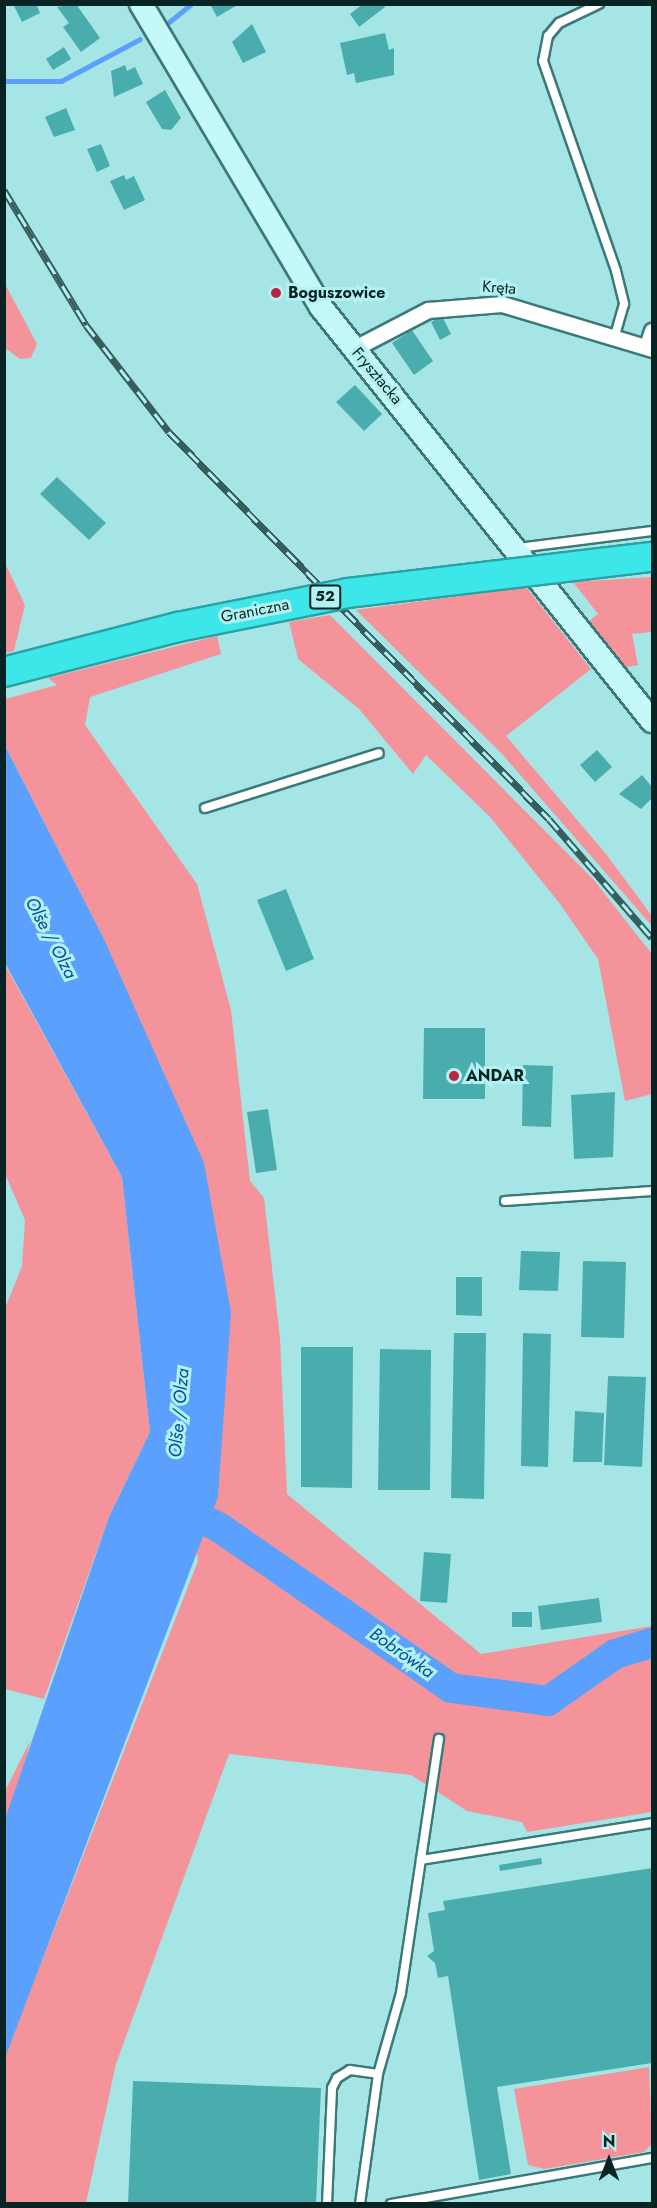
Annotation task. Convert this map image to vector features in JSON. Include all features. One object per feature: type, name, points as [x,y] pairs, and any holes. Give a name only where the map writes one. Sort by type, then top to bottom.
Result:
[{"type":"highway","name":"Graniczna","points":[[4,672],[147,634],[326,597],[493,572],[652,557]]},
{"type":"street","name":"Frysztacka","points":[[141,4],[292,265],[353,349],[518,548],[652,721]]},
{"type":"street","name":"Kręta","points":[[353,349],[428,310],[465,304],[542,312],[650,347],[652,331]]},
{"type":"lane","points":[[599,4],[559,23],[548,36],[543,61],[616,271],[624,304],[615,336]]},
{"type":"lane","points":[[518,548],[652,531]]},
{"type":"lane","points":[[205,808],[379,753]]},
{"type":"lane","points":[[505,1201],[652,1191]]},
{"type":"lane","points":[[360,2204],[378,2074],[401,1993],[440,1739]]},
{"type":"lane","points":[[420,1860],[652,1823]]},
{"type":"lane","points":[[327,2204],[332,2088],[337,2078],[350,2070],[378,2074]]},
{"type":"lane","points":[[391,2204],[652,2158]]},
{"type":"shaded area","points":[[5,284],[37,344],[31,358],[20,359],[5,348]]},
{"type":"shaded area","points":[[4,561],[25,605],[14,651],[5,653]]},
{"type":"shaded area","points":[[652,577],[652,632],[632,634],[638,665],[623,668],[588,622],[598,614],[573,582]]},
{"type":"shaded area","points":[[526,587],[591,669],[506,736],[606,854],[652,916],[652,926],[502,754],[356,610]]},
{"type":"shaded area","points":[[330,615],[593,879],[652,954],[652,1094],[625,1101],[598,959],[560,904],[490,817],[426,755],[413,774],[359,709],[298,659],[289,622]]},
{"type":"shaded area","points":[[217,636],[221,654],[90,697],[85,725],[197,884],[231,1010],[250,1181],[264,1198],[280,1338],[287,1494],[481,1654],[652,1626],[652,1812],[527,1832],[522,1822],[467,1811],[411,1775],[229,1754],[116,2064],[86,2203],[5,2203],[4,2058],[198,1561],[103,937],[5,746],[5,699],[57,685],[48,678]]},
{"type":"shaded area","points":[[4,963],[122,1177],[150,1432],[109,1517],[44,1699],[5,1689],[4,1311],[22,1266],[25,1220],[5,1174]]},
{"type":"shaded area","points":[[30,1741],[20,1786],[5,1819],[5,1791]]},
{"type":"shaded area","points":[[649,2067],[652,2144],[644,2152],[544,2169],[528,2165],[514,2089]]},
{"type":"water","name":"Olše / Olza","points":[[5,746],[103,937],[204,1163],[231,1312],[218,1497],[5,2058],[5,1819],[109,1517],[150,1432],[122,1177],[5,963]]},
{"type":"building","points":[[13,4],[36,4],[40,13],[22,22]]},
{"type":"building","points":[[76,4],[100,38],[81,52],[63,27],[69,23],[57,7]]},
{"type":"building","points":[[210,4],[239,4],[217,17]]},
{"type":"building","points":[[363,4],[383,4],[385,7],[359,27],[350,14]]},
{"type":"building","points":[[252,24],[266,52],[243,63],[232,42]]},
{"type":"building","points":[[385,33],[389,50],[394,48],[394,75],[356,83],[354,73],[347,75],[340,43]]},
{"type":"building","points":[[64,47],[71,59],[53,70],[46,59]]},
{"type":"building","points":[[125,65],[127,71],[135,67],[143,84],[114,97],[111,71]]},
{"type":"building","points":[[165,90],[181,118],[171,130],[162,129],[146,102]]},
{"type":"building","points":[[66,108],[75,130],[54,137],[45,117]]},
{"type":"building","points":[[101,144],[110,166],[97,172],[87,149]]},
{"type":"building","points":[[124,175],[126,180],[134,176],[145,200],[124,210],[110,181]]},
{"type":"building","points":[[442,316],[451,334],[440,340],[431,322]]},
{"type":"building","points":[[412,330],[433,361],[414,375],[392,343]]},
{"type":"building","points":[[355,385],[382,414],[364,431],[336,402]]},
{"type":"building","points":[[57,477],[106,523],[89,540],[40,494]]},
{"type":"building","points":[[597,750],[612,767],[595,782],[580,765]]},
{"type":"building","points":[[642,775],[652,787],[652,798],[641,809],[619,794]]},
{"type":"building","points":[[286,889],[314,959],[286,971],[257,900]]},
{"type":"building","name":"ANDAR","points":[[424,1028],[485,1028],[485,1099],[423,1099]]},
{"type":"building","points":[[523,1065],[553,1066],[551,1127],[522,1126]]},
{"type":"building","points":[[615,1092],[613,1157],[574,1159],[571,1095]]},
{"type":"building","points":[[268,1109],[277,1170],[256,1173],[247,1112]]},
{"type":"building","points":[[521,1251],[560,1252],[558,1291],[519,1290]]},
{"type":"building","points":[[583,1261],[626,1262],[624,1338],[581,1337]]},
{"type":"building","points":[[456,1277],[482,1277],[482,1316],[456,1315]]},
{"type":"building","points":[[454,1333],[486,1333],[484,1499],[451,1498]]},
{"type":"building","points":[[523,1333],[551,1334],[548,1467],[521,1466]]},
{"type":"building","points":[[301,1347],[353,1347],[352,1488],[301,1487]]},
{"type":"building","points":[[380,1349],[431,1350],[430,1490],[378,1490]]},
{"type":"building","points":[[608,1376],[646,1377],[642,1467],[604,1465]]},
{"type":"building","points":[[575,1411],[604,1413],[602,1462],[573,1462]]},
{"type":"building","points":[[424,1552],[451,1554],[447,1603],[420,1601]]},
{"type":"building","points":[[599,1598],[602,1622],[541,1630],[538,1606]]},
{"type":"building","points":[[512,1612],[532,1612],[532,1627],[512,1627]]},
{"type":"building","points":[[541,1858],[542,1864],[500,1871],[499,1865]]},
{"type":"building","points":[[652,1868],[652,2063],[497,2087],[511,2174],[479,2180],[448,1976],[438,1978],[435,1963],[427,1956],[434,1951],[428,1913],[445,1910],[443,1901]]},
{"type":"building","points":[[133,2081],[321,2088],[316,2204],[128,2204]]},
{"type":"waterway","points":[[169,22],[191,4]]},
{"type":"waterway","points":[[4,81],[61,81],[140,39]]},
{"type":"waterway","name":"Bobrówka","points":[[173,1504],[220,1528],[451,1688],[548,1701],[615,1654],[652,1643]]},
{"type":"railway","points":[[4,190],[86,325],[169,432],[549,819],[652,938]]},
{"type":"place","name":"Boguszowice","points":[[276,293]]},
{"type":"place","name":"ANDAR","points":[[454,1076]]}]
